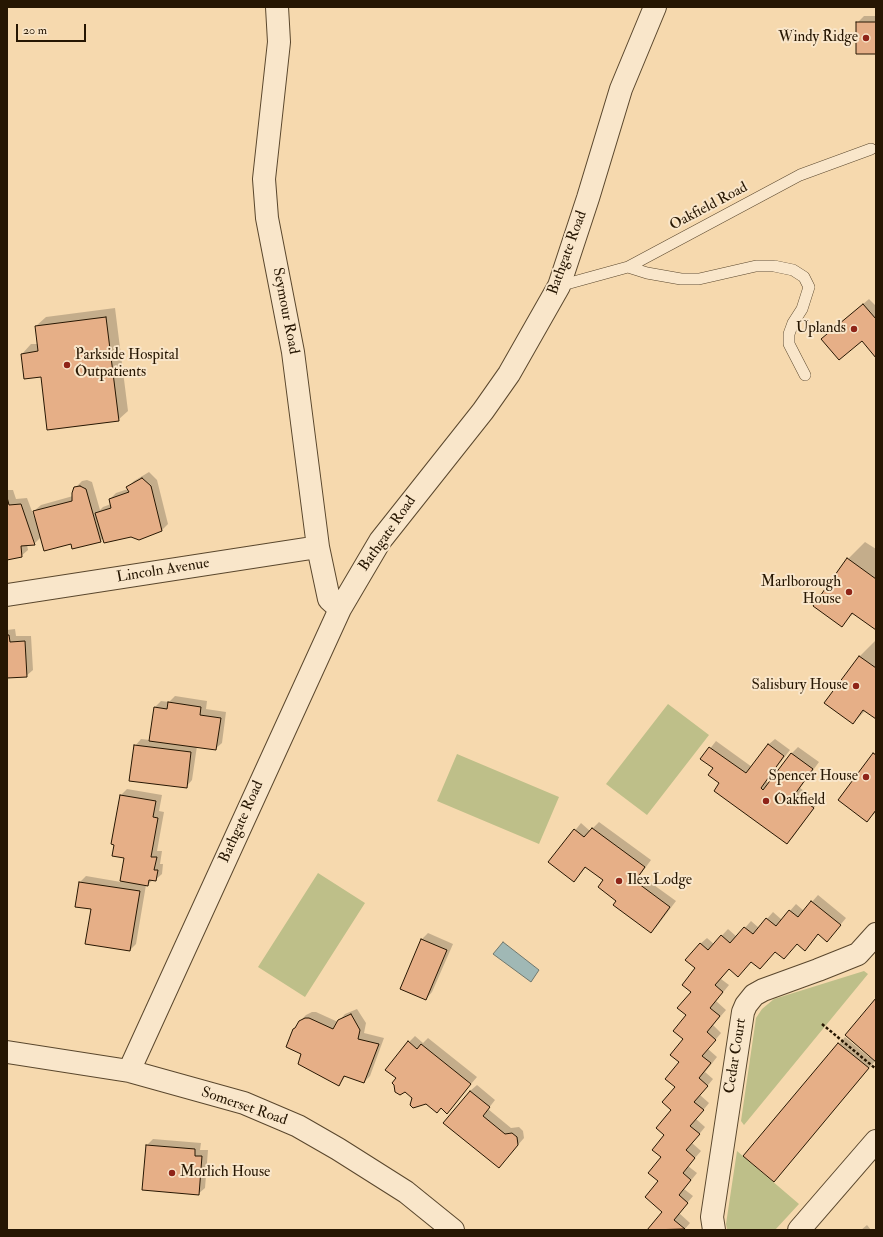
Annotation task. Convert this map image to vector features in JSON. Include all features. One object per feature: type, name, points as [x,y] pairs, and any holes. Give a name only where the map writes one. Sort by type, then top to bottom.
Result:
[{"type":"street","name":"Seymour Road","points":[[277,7],[279,42],[264,179],[266,218],[293,352],[318,547],[329,599],[340,609]]},
{"type":"street","name":"Bathgate Road","points":[[129,1071],[340,609],[380,540],[484,411],[509,374],[559,286],[588,198],[621,89],[655,7]]},
{"type":"street","name":"Lincoln Avenue","points":[[7,595],[318,547]]},
{"type":"street","name":"Cedar Court","points":[[714,1230],[712,1217],[743,1012],[746,1005],[754,995],[764,990],[858,954],[876,934]]},
{"type":"street","name":"Somerset Road","points":[[7,1052],[129,1071],[244,1103],[298,1126],[406,1192],[453,1230]]},
{"type":"street","points":[[799,1230],[876,1141]]},
{"type":"lane","name":"Oakfield Road","points":[[559,286],[628,267],[800,176],[871,149]]},
{"type":"lane","points":[[628,267],[647,273],[681,279],[699,279],[756,266],[774,266],[793,270],[804,277],[809,287],[802,309],[793,323],[789,334],[789,344],[805,375]]},
{"type":"path","points":[[822,1024],[876,1069]]},
{"type":"green space","points":[[668,704],[709,735],[647,815],[606,784]]},
{"type":"green space","points":[[457,754],[559,797],[539,844],[437,801]]},
{"type":"green space","points":[[318,873],[365,903],[305,997],[258,967]]},
{"type":"green space","points":[[864,971],[868,974],[744,1125],[741,1121],[756,1018],[762,1009],[774,999]]},
{"type":"green space","points":[[737,1151],[799,1204],[775,1230],[727,1229],[726,1224]]},
{"type":"water","points":[[503,942],[539,970],[531,982],[493,954]]},
{"type":"building","name":"Windy Ridge","points":[[856,22],[876,22],[876,54],[856,54]]},
{"type":"building","name":"Uplands","points":[[863,304],[876,319],[876,358],[862,341],[839,360],[821,339]]},
{"type":"building","name":"Parkside Hospital Outpatients","points":[[106,317],[119,421],[47,430],[41,377],[24,379],[21,354],[38,351],[35,326]]},
{"type":"building","points":[[142,478],[151,486],[162,531],[139,540],[131,537],[104,543],[95,513],[111,508],[109,499],[129,492],[126,487]]},
{"type":"building","points":[[80,486],[86,489],[101,542],[72,549],[71,544],[44,551],[33,511],[72,501],[74,487]]},
{"type":"building","points":[[7,497],[9,505],[21,504],[35,545],[21,546],[22,557],[7,560]]},
{"type":"building","name":"Marlborough House","points":[[847,558],[876,579],[876,630],[852,613],[842,627],[813,606]]},
{"type":"building","points":[[7,635],[9,635],[10,642],[25,641],[27,677],[7,678]]},
{"type":"building","name":"Salisbury House","points":[[859,656],[876,668],[876,719],[863,710],[853,724],[824,703]]},
{"type":"building","points":[[168,702],[201,707],[200,715],[221,718],[216,750],[149,741],[154,707],[167,709]]},
{"type":"building","name":"Oakfield","points":[[768,744],[784,756],[761,788],[763,790],[791,753],[813,769],[795,794],[814,808],[787,844],[714,791],[719,783],[708,775],[713,768],[700,759],[709,747],[746,773]]},
{"type":"building","points":[[134,745],[191,752],[187,788],[129,781]]},
{"type":"building","name":"Spencer House","points":[[873,753],[876,755],[876,810],[867,822],[838,800]]},
{"type":"building","points":[[120,795],[156,801],[153,817],[158,818],[151,857],[157,857],[154,870],[158,870],[156,881],[149,880],[148,886],[120,881],[124,858],[112,856],[114,845],[111,844]]},
{"type":"building","name":"Ilex Lodge","points":[[592,828],[645,867],[635,881],[670,907],[651,933],[613,905],[616,901],[598,887],[603,880],[585,867],[574,882],[548,862],[574,829],[584,837]]},
{"type":"building","points":[[79,882],[140,891],[130,951],[85,944],[91,909],[75,907]]},
{"type":"building","points":[[811,901],[841,925],[827,942],[818,934],[805,951],[797,944],[784,959],[775,952],[760,969],[751,962],[738,977],[729,969],[715,985],[723,992],[710,1008],[720,1016],[707,1032],[716,1040],[702,1056],[711,1063],[699,1078],[708,1086],[694,1102],[704,1110],[690,1126],[700,1134],[686,1150],[695,1158],[683,1173],[691,1180],[679,1195],[688,1203],[674,1220],[685,1229],[647,1230],[662,1212],[645,1197],[658,1181],[648,1173],[661,1157],[652,1150],[664,1135],[656,1128],[671,1110],[662,1102],[675,1087],[665,1079],[679,1062],[670,1055],[683,1039],[673,1031],[686,1015],[677,1008],[691,992],[682,985],[695,968],[685,960],[700,943],[708,950],[721,935],[730,943],[744,927],[753,934],[766,918],[776,926],[789,910],[798,917]]},
{"type":"building","points":[[421,939],[447,950],[426,1000],[400,989]]},
{"type":"building","points":[[876,998],[876,1062],[845,1035]]},
{"type":"building","points":[[351,1014],[360,1030],[358,1039],[379,1044],[364,1083],[344,1076],[339,1086],[298,1064],[301,1054],[286,1047],[293,1029],[299,1021],[309,1018],[333,1029],[338,1020]]},
{"type":"building","points":[[408,1041],[417,1049],[421,1044],[471,1084],[447,1114],[441,1108],[437,1113],[426,1104],[413,1108],[410,1105],[412,1098],[405,1092],[400,1095],[395,1092],[394,1085],[392,1083],[396,1078],[385,1070]]},
{"type":"building","points":[[838,1043],[869,1068],[774,1182],[743,1156]]},
{"type":"building","points":[[470,1091],[490,1107],[483,1116],[505,1134],[512,1133],[517,1137],[518,1145],[499,1168],[443,1123]]},
{"type":"building","name":"Morlich House","points":[[146,1145],[195,1149],[195,1156],[202,1156],[199,1195],[142,1190]]},
{"type":"place","name":"Windy Ridge","points":[[866,38]]},
{"type":"place","name":"Uplands","points":[[854,329]]},
{"type":"place","name":"Parkside Hospital Outpatients","points":[[67,365]]},
{"type":"place","name":"Marlborough House","points":[[849,592]]},
{"type":"place","name":"Salisbury House","points":[[856,686]]},
{"type":"place","name":"Spencer House","points":[[866,777]]},
{"type":"place","name":"Oakfield","points":[[766,801]]},
{"type":"place","name":"Ilex Lodge","points":[[619,881]]},
{"type":"place","name":"Morlich House","points":[[172,1173]]}]
